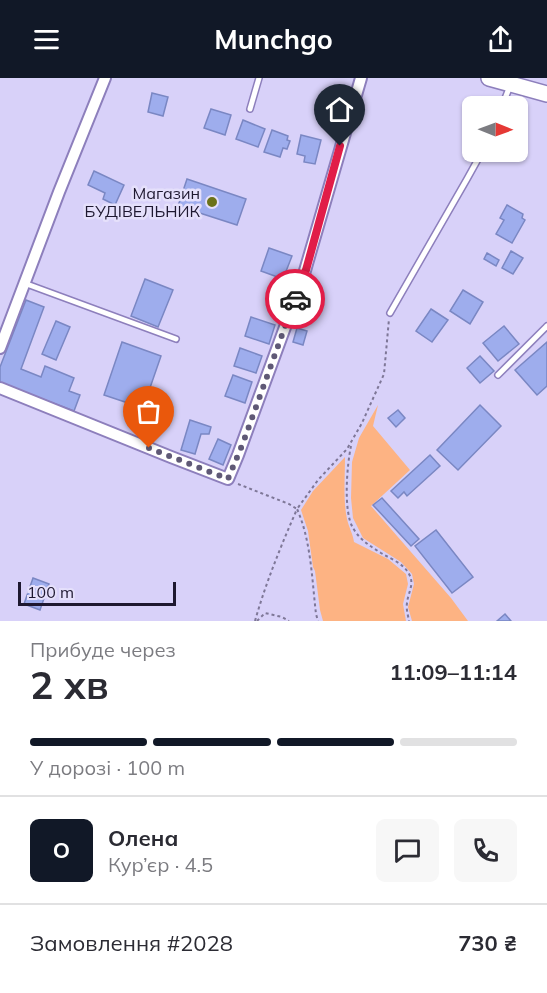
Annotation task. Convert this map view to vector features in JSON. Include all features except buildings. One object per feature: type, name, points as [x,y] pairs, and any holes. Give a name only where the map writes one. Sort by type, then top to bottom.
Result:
[{"type":"main road","points":[[489,78],[511,84],[528,83],[547,94]]},
{"type":"street","points":[[0,348],[105,78]]},
{"type":"street","points":[[0,388],[228,479],[304,275],[361,78]]},
{"type":"lane","points":[[250,109],[259,78]]},
{"type":"lane","points":[[506,96],[511,84]]},
{"type":"lane","points":[[390,313],[476,162]]},
{"type":"lane","points":[[24,283],[176,339]]},
{"type":"lane","points":[[498,375],[547,326]]},
{"type":"path","points":[[256,621],[262,596],[278,552],[297,509],[318,480],[352,443],[384,374],[390,313]]},
{"type":"path","points":[[352,443],[348,495],[351,523],[364,542],[409,573],[412,583],[407,602],[409,621]]},
{"type":"path","points":[[228,479],[297,509],[307,538],[318,621]]},
{"type":"path","points":[[256,621],[265,613],[290,621]]},
{"type":"shaded area","points":[[378,405],[373,426],[410,470],[371,506],[451,598],[468,621],[412,621],[408,607],[414,584],[412,574],[401,562],[363,538],[353,518],[352,462],[359,438]]},
{"type":"shaded area","points":[[345,457],[346,512],[354,542],[388,559],[406,574],[408,584],[403,604],[406,621],[323,621],[308,531],[301,510],[313,491]]},
{"type":"way so far","points":[[149,448],[228,479],[295,299]]},
{"type":"place","name":"Магазин БУДІВЕЛЬНИК","points":[[212,202]]},
{"type":"route","points":[[295,299],[306,270],[340,146]]}]
